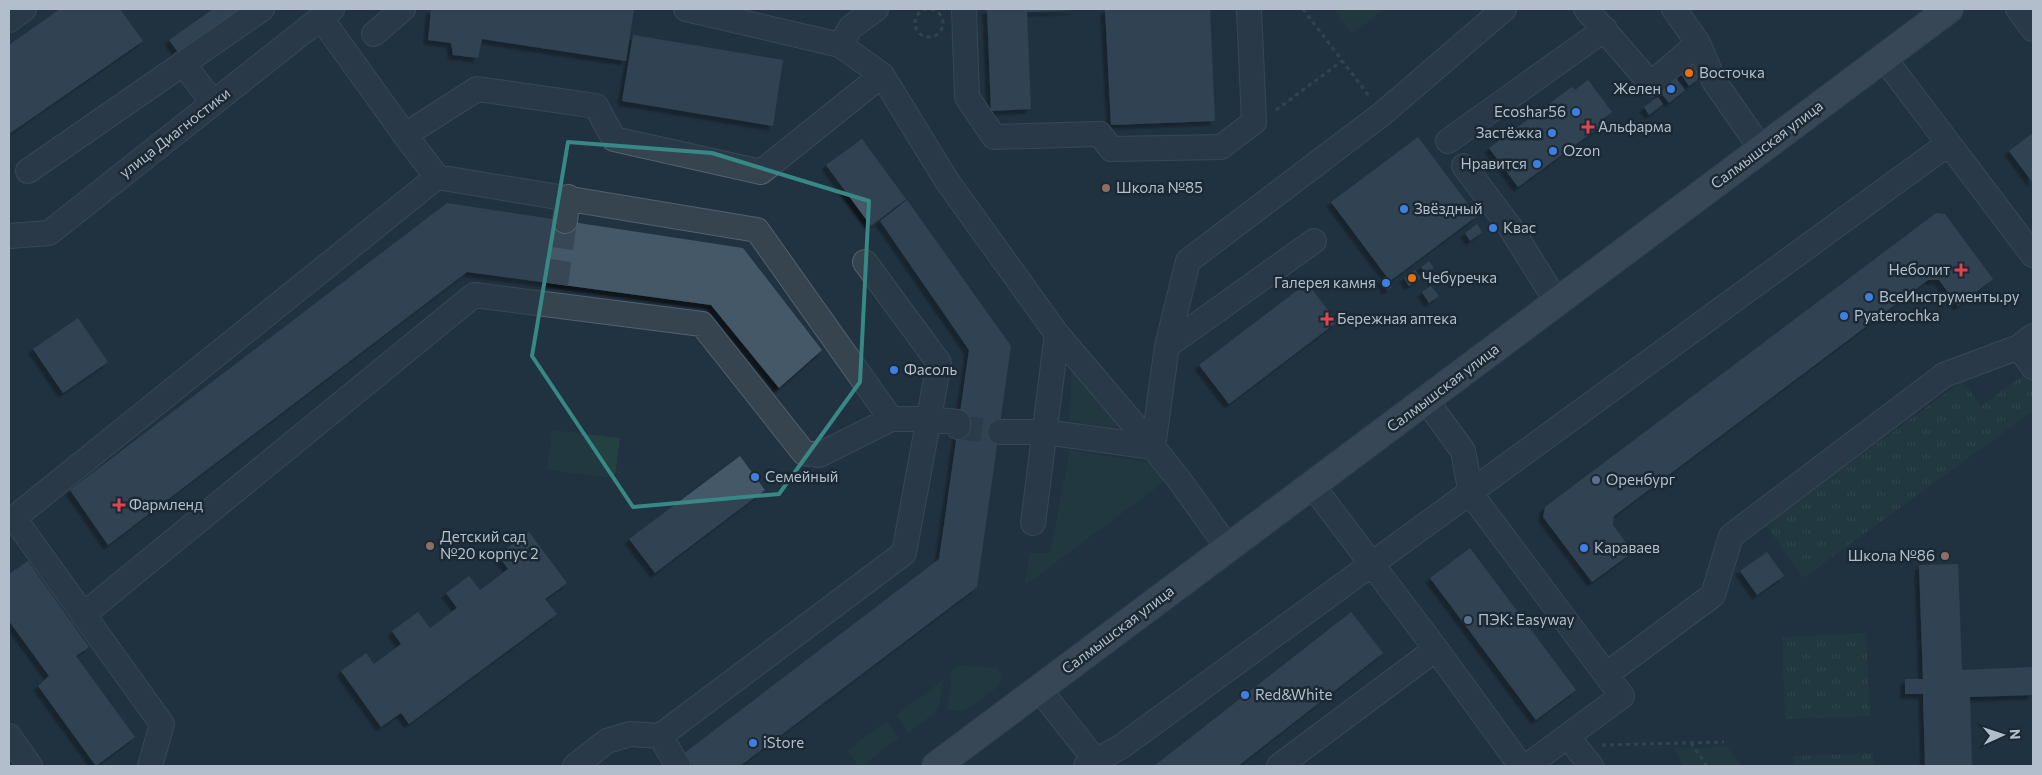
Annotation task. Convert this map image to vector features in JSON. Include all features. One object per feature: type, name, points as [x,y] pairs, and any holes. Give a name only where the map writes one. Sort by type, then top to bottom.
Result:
[{"type":"main road","name":"Салмышская улица","points":[[936,766],[1949,9]]},
{"type":"street","points":[[9,20],[24,9]]},
{"type":"street","points":[[28,171],[262,9]]},
{"type":"street","points":[[374,34],[403,9]]},
{"type":"street","points":[[686,9],[840,45],[882,75],[947,181],[1057,334],[1153,447],[1228,548]]},
{"type":"street","points":[[840,45],[851,27],[876,9]]},
{"type":"street","points":[[964,9],[967,97],[994,137],[1100,134],[1111,149],[1221,147],[1254,122],[1250,9]]},
{"type":"street","points":[[1153,447],[1168,346],[1188,261],[1382,114],[1504,9]]},
{"type":"street","points":[[1586,9],[1651,84],[1698,43]]},
{"type":"street","points":[[1674,9],[1698,43],[1714,81],[1762,150]]},
{"type":"street","points":[[2018,9],[2033,29]]},
{"type":"street","points":[[326,13],[405,135],[438,177],[568,197],[757,230],[891,419]]},
{"type":"street","name":"улица Диагностики","points":[[9,236],[49,233],[326,13]]},
{"type":"street","points":[[1448,141],[1605,29]]},
{"type":"street","points":[[1884,58],[2033,255]]},
{"type":"street","points":[[184,63],[213,103]]},
{"type":"street","points":[[405,135],[477,89],[596,106],[614,139],[761,172],[882,75]]},
{"type":"street","points":[[1039,689],[1093,764],[1122,746],[1471,494],[1948,144]]},
{"type":"street","points":[[1464,166],[1510,228],[1557,302]]},
{"type":"street","points":[[150,766],[162,724],[10,517],[438,177]]},
{"type":"street","points":[[565,221],[568,197]]},
{"type":"street","points":[[1168,346],[1314,241]]},
{"type":"street","points":[[575,766],[607,742],[630,734],[660,736],[904,553],[939,362],[865,262]]},
{"type":"street","points":[[83,615],[474,295],[554,294],[702,324],[804,453],[819,456],[891,419],[928,419],[958,422],[958,427]]},
{"type":"street","points":[[1033,523],[1057,334]]},
{"type":"street","points":[[1607,674],[1713,595],[1731,536],[1944,375],[2026,341],[2033,367]]},
{"type":"street","points":[[1426,400],[1463,451],[1471,494],[1622,696],[1572,741],[1527,766]]},
{"type":"street","points":[[1000,432],[1045,432],[1153,447]]},
{"type":"street","points":[[1312,485],[1436,649],[1521,766]]},
{"type":"street","points":[[1279,766],[1436,649]]},
{"type":"street","points":[[9,736],[30,766]]},
{"type":"street","points":[[660,736],[678,766]]},
{"type":"street","points":[[1572,741],[1590,766]]},
{"type":"path","points":[[1303,9],[1382,114]]},
{"type":"path","points":[[921,10],[934,10],[941,16],[943,25],[937,34],[928,37],[917,30],[916,21],[921,10]]},
{"type":"path","points":[[1254,122],[1264,119],[1342,60]]},
{"type":"path","points":[[1572,741],[1724,742]]},
{"type":"path","points":[[1691,743],[1707,766]]},
{"type":"highlighted area","points":[[568,142],[712,153],[869,201],[860,382],[779,494],[633,507],[532,356]]},
{"type":"green space","points":[[1333,9],[1385,9],[1352,34]]},
{"type":"green space","points":[[1072,365],[1122,429],[1069,421]]},
{"type":"green space","points":[[2028,372],[2033,379],[2033,411],[1803,578],[1765,524],[1963,381],[1981,406]]},
{"type":"green space","points":[[552,430],[620,438],[615,478],[547,470]]},
{"type":"green space","points":[[1070,450],[1155,464],[1169,478],[1024,586],[1030,553],[1050,553]]},
{"type":"green space","points":[[1866,633],[1870,716],[1785,719],[1782,637]]},
{"type":"green space","points":[[959,665],[997,668],[1002,677],[997,687],[964,711],[948,710],[952,670]]},
{"type":"green space","points":[[943,680],[938,710],[908,733],[896,715]]},
{"type":"green space","points":[[886,721],[899,738],[861,766],[858,766],[847,751]]},
{"type":"green space","points":[[1727,747],[1742,766],[1683,766],[1674,748]]},
{"type":"green space","points":[[1873,753],[1874,766],[1794,766],[1793,756]]},
{"type":"building","points":[[60,9],[120,9],[143,41],[9,134],[9,45]]},
{"type":"building","points":[[213,9],[253,9],[183,59],[169,40]]},
{"type":"building","points":[[431,9],[634,9],[626,61],[482,39],[478,58],[453,55],[451,43],[428,40]]},
{"type":"building","points":[[987,9],[1076,9],[1027,12],[1031,109],[991,111]]},
{"type":"building","points":[[1105,9],[1210,9],[1215,121],[1111,125]]},
{"type":"building","points":[[633,35],[783,60],[773,126],[622,101]]},
{"type":"building","name":"Восточка","points":[[1688,60],[1700,78],[1689,86],[1677,68]]},
{"type":"building","name":"Желен","points":[[1673,74],[1685,90],[1669,103],[1656,87]]},
{"type":"building","points":[[1588,80],[1612,112],[1598,123],[1601,126],[1518,187],[1489,148],[1572,87],[1575,90]]},
{"type":"building","points":[[1658,97],[1663,104],[1649,115],[1644,107]]},
{"type":"building","points":[[2033,133],[2033,183],[2009,151]]},
{"type":"building","name":"Звёздный","points":[[1418,137],[1477,216],[1390,281],[1331,202]]},
{"type":"building","points":[[862,139],[906,199],[871,226],[826,165]]},
{"type":"building","points":[[907,200],[1011,346],[977,587],[740,766],[693,766],[683,754],[939,559],[969,350],[880,221]]},
{"type":"building","points":[[447,203],[743,248],[822,350],[779,388],[711,305],[467,272],[108,545],[70,490]]},
{"type":"building","points":[[1936,213],[1945,214],[1993,279],[1958,306],[1939,280],[1928,280],[1614,516],[1613,525],[1633,552],[1592,582],[1543,517],[1545,507]]},
{"type":"building","points":[[1477,224],[1482,232],[1470,241],[1465,233]]},
{"type":"building","points":[[1429,261],[1434,268],[1426,274],[1421,267]]},
{"type":"building","name":"Чебуречка","points":[[1415,270],[1421,278],[1409,286],[1404,278]]},
{"type":"building","name":"Галерея камня","points":[[1385,277],[1392,287],[1387,290],[1380,280]]},
{"type":"building","points":[[1307,283],[1337,322],[1229,404],[1199,365]]},
{"type":"building","points":[[1431,286],[1439,296],[1429,303],[1422,292]]},
{"type":"building","points":[[78,318],[108,362],[63,393],[33,349]]},
{"type":"building","points":[[740,456],[765,490],[655,573],[629,539]]},
{"type":"building","points":[[529,532],[567,583],[545,599],[557,614],[409,724],[401,713],[381,727],[341,671],[366,653],[374,664],[401,644],[392,631],[418,612],[430,628],[457,608],[446,593],[469,576],[480,590],[508,569],[498,555]]},
{"type":"building","points":[[1470,548],[1576,690],[1536,720],[1430,578]]},
{"type":"building","points":[[1767,552],[1784,576],[1757,595],[1740,571]]},
{"type":"building","points":[[28,561],[89,647],[76,656],[135,737],[96,766],[38,686],[49,676],[9,621],[9,574]]},
{"type":"building","points":[[1958,564],[1962,670],[2033,667],[2033,695],[1970,697],[1972,766],[1925,766],[1923,694],[1905,694],[1905,679],[1923,679],[1919,565]]},
{"type":"building","points":[[1351,612],[1383,653],[1238,766],[1154,766]]},
{"type":"tunnel","points":[[556,284],[565,221]]},
{"type":"tunnel","points":[[958,427],[1000,432]]},
{"type":"place","name":"Восточка","points":[[1689,73]]},
{"type":"place","name":"Желен","points":[[1671,89]]},
{"type":"place","name":"Ecoshar56","points":[[1576,112]]},
{"type":"place","name":"Альфарма","points":[[1588,127]]},
{"type":"place","name":"Застёжка","points":[[1552,133]]},
{"type":"place","name":"Ozon","points":[[1553,151]]},
{"type":"place","name":"Нравится","points":[[1537,164]]},
{"type":"place","name":"Школа №85","points":[[1106,188]]},
{"type":"place","name":"Звёздный","points":[[1404,209]]},
{"type":"place","name":"Квас","points":[[1493,228]]},
{"type":"place","name":"Неболит","points":[[1961,270]]},
{"type":"place","name":"Чебуречка","points":[[1412,278]]},
{"type":"place","name":"Галерея камня","points":[[1386,283]]},
{"type":"place","name":"ВсеИнструменты.ру","points":[[1869,297]]},
{"type":"place","name":"Pyaterochka","points":[[1844,316]]},
{"type":"place","name":"Бережная аптека","points":[[1327,319]]},
{"type":"place","name":"Фасоль","points":[[894,370]]},
{"type":"place","name":"Семейный","points":[[755,477]]},
{"type":"place","name":"Оренбург","points":[[1596,480]]},
{"type":"place","name":"Фармленд","points":[[119,505]]},
{"type":"place","name":"Детский сад №20 корпус 2","points":[[430,546]]},
{"type":"place","name":"Караваев","points":[[1584,548]]},
{"type":"place","name":"Школа №86","points":[[1945,556]]},
{"type":"place","name":"ПЭК: Easyway","points":[[1468,620]]},
{"type":"place","name":"Red&White","points":[[1245,695]]},
{"type":"place","name":"iStore","points":[[753,743]]}]
